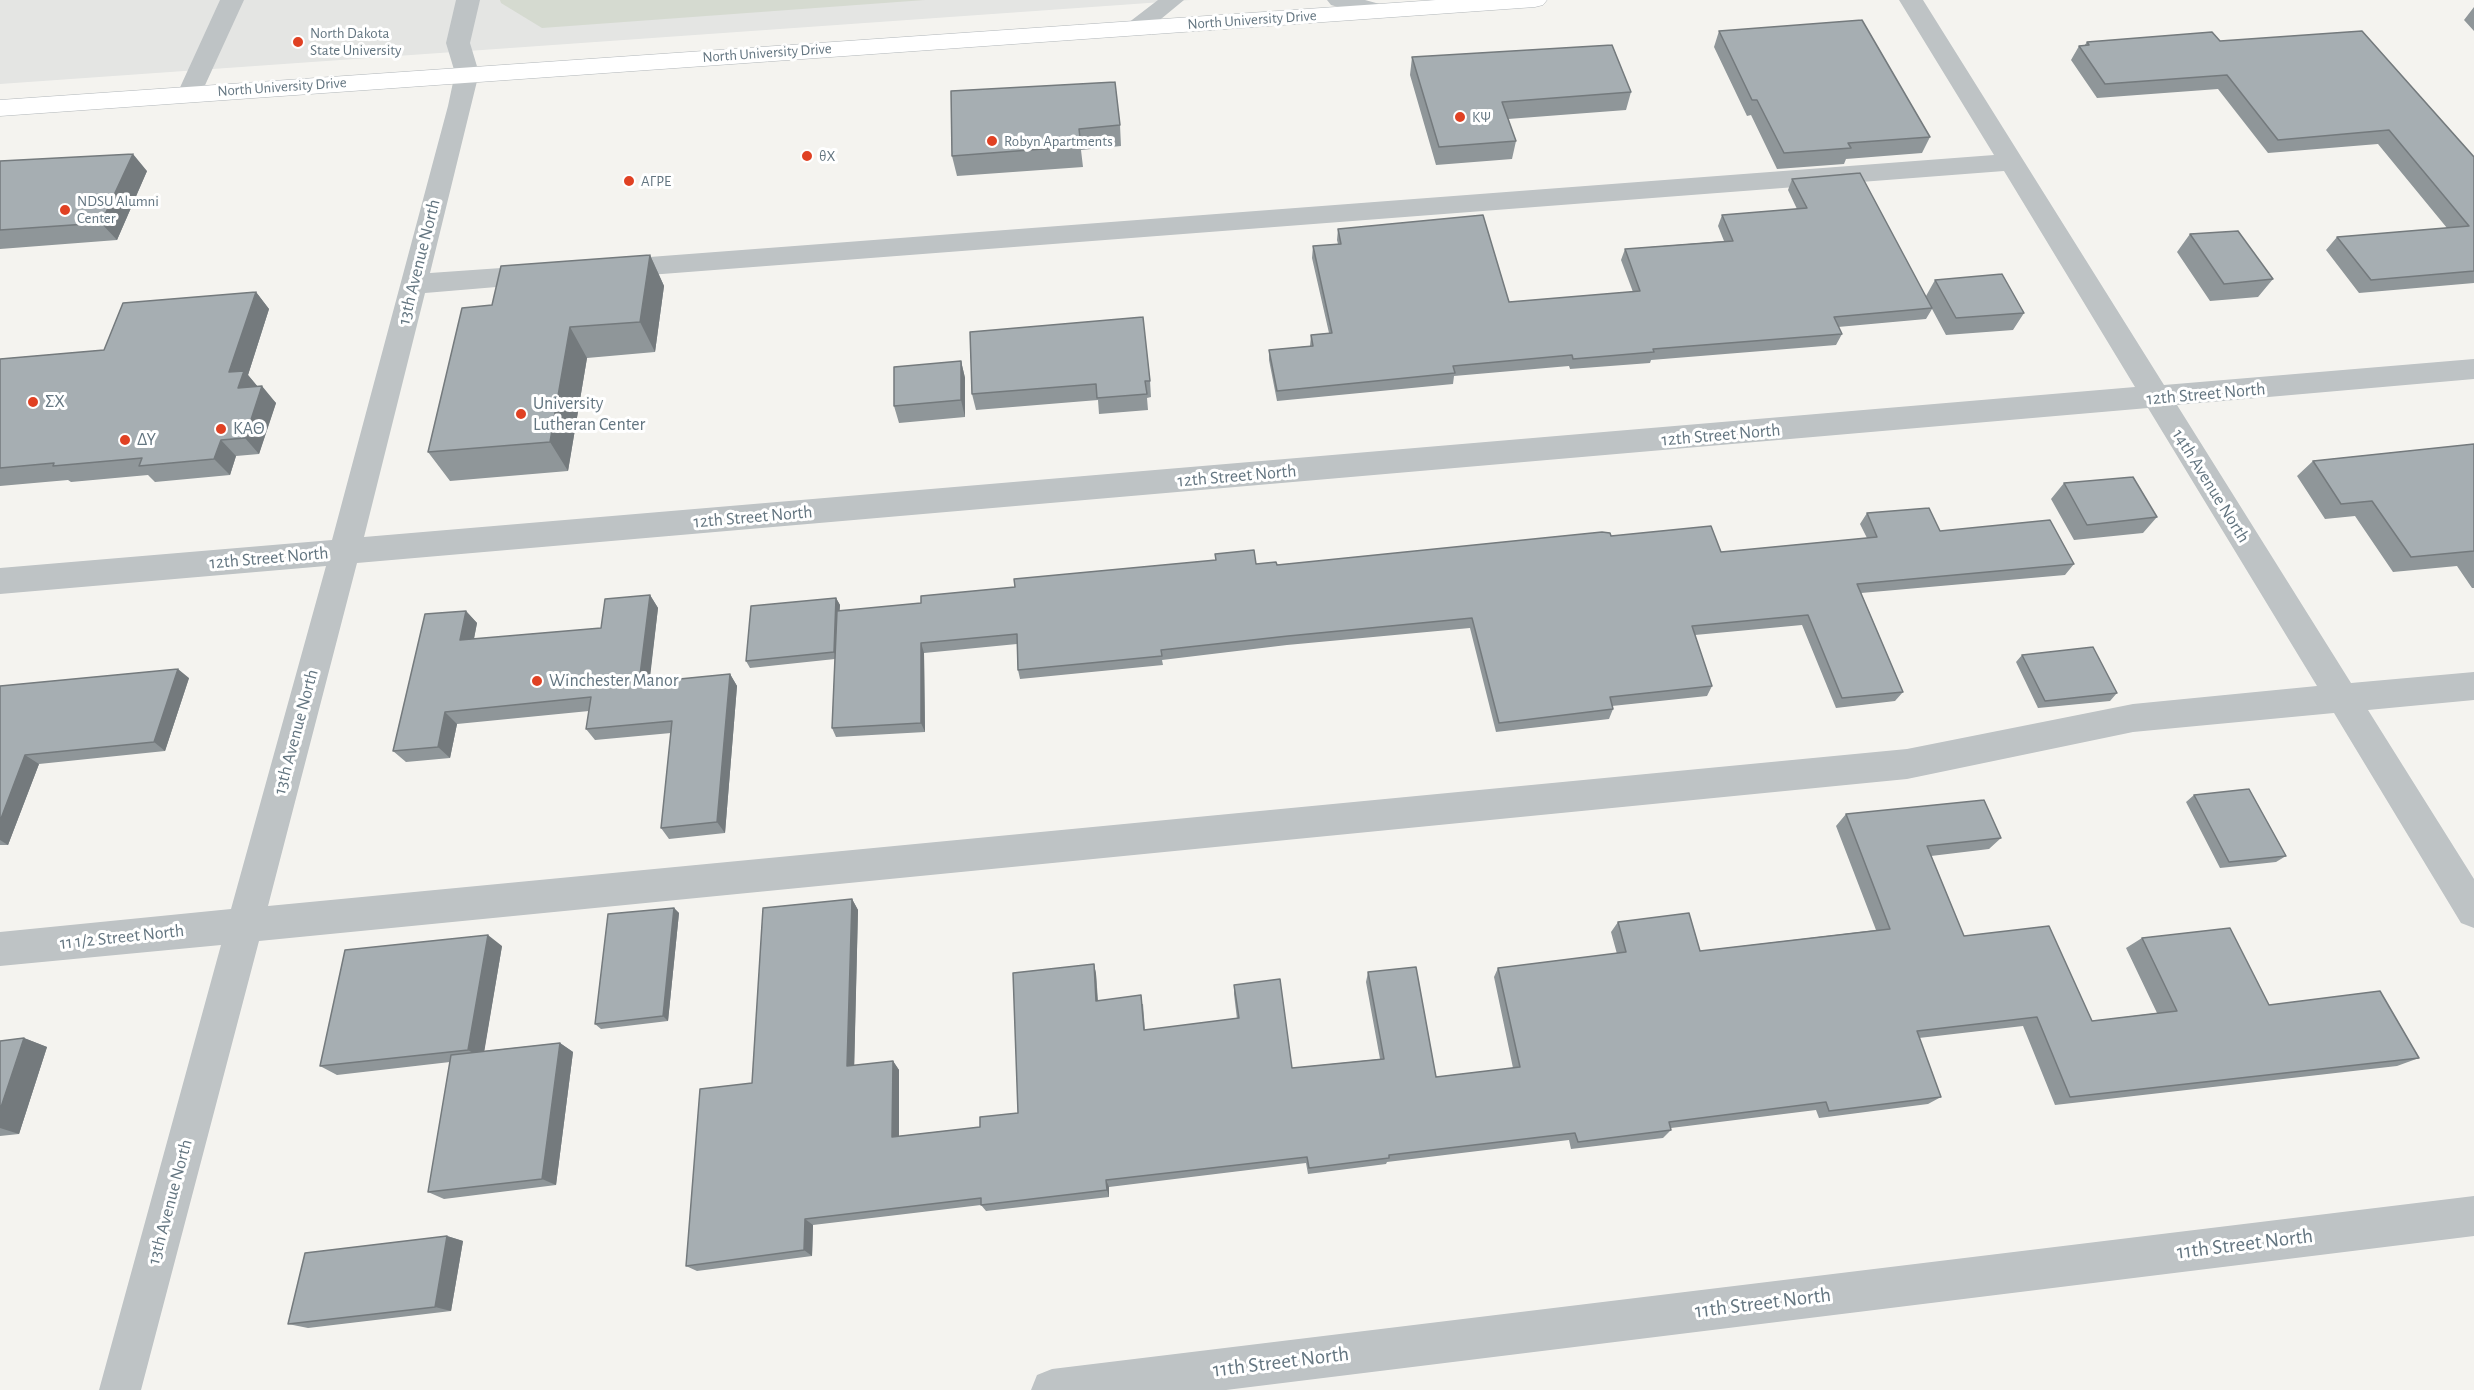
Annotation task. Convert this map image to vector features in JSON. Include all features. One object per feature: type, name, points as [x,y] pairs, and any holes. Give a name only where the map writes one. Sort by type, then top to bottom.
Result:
[{"type":"main road","name":"North University Drive","points":[[0,108],[467,73],[1535,0]]},
{"type":"street","points":[[189,94],[232,0]]},
{"type":"street","points":[[467,73],[458,43],[468,0]]},
{"type":"street","points":[[1136,28],[1172,0]]},
{"type":"street","points":[[1339,0],[1379,11]]},
{"type":"street","name":"14th Avenue North","points":[[1911,0],[2474,911]]},
{"type":"street","name":"13th Avenue North","points":[[120,1390],[345,551],[467,73]]},
{"type":"street","points":[[414,284],[2011,162]]},
{"type":"street","name":"12th Street North","points":[[0,581],[2157,398],[2474,369]]},
{"type":"street","name":"11 1/2 Street North","points":[[0,949],[1907,764],[2133,718],[2474,686]]},
{"type":"street","name":"11th Street North","points":[[1052,1390],[2474,1216]]},
{"type":"shaded area","name":"North Dakota State University","points":[[0,0],[1191,0],[0,84]]},
{"type":"shaded area","points":[[500,0],[925,0],[542,28],[501,3]]},
{"type":"building","points":[[1862,20],[1930,137],[1848,143],[1851,148],[1784,153],[1757,100],[1752,100],[1719,31]]},
{"type":"building","points":[[2362,31],[2474,157],[2474,271],[2371,280],[2337,237],[2469,226],[2389,130],[2278,140],[2227,75],[2105,84],[2079,46],[2089,45],[2087,42],[2212,32],[2220,41]]},
{"type":"building","points":[[1612,45],[1631,92],[1502,102],[1516,141],[1439,147],[1412,57]]},
{"type":"building","points":[[1115,82],[1120,125],[1079,129],[1081,146],[952,156],[951,91]]},
{"type":"building","name":"NDSU Alumni Center","points":[[133,154],[101,223],[0,230],[0,161]]},
{"type":"building","points":[[1860,173],[1932,308],[1834,317],[1842,334],[1653,349],[1654,352],[1573,359],[1572,355],[1453,366],[1455,373],[1277,391],[1269,350],[1313,346],[1311,335],[1332,333],[1313,246],[1341,244],[1338,229],[1483,215],[1509,302],[1640,291],[1625,249],[1733,241],[1722,215],[1807,208],[1792,179]]},
{"type":"building","points":[[2238,231],[2273,279],[2224,284],[2190,234]]},
{"type":"building","points":[[650,255],[640,322],[570,327],[550,442],[428,452],[462,308],[492,305],[501,266]]},
{"type":"building","points":[[2002,274],[2024,313],[1956,318],[1935,280]]},
{"type":"building","points":[[256,292],[229,372],[244,371],[238,388],[262,386],[245,438],[221,440],[214,459],[139,466],[142,458],[0,468],[0,359],[104,350],[123,303]]},
{"type":"building","points":[[1143,317],[1150,381],[1145,381],[1147,394],[1097,398],[1096,384],[972,394],[970,332]]},
{"type":"building","points":[[961,361],[961,400],[894,406],[894,367]]},
{"type":"building","points":[[2474,444],[2474,551],[2411,557],[2372,501],[2341,504],[2313,461]]},
{"type":"building","points":[[2133,477],[2157,517],[2087,525],[2064,483]]},
{"type":"building","points":[[1929,508],[1940,531],[2050,520],[2074,564],[1857,584],[1903,692],[1842,698],[1808,615],[1692,626],[1712,686],[1610,697],[1613,709],[1499,723],[1472,618],[1161,650],[1162,656],[1018,670],[1017,634],[921,643],[921,723],[832,728],[837,611],[921,603],[921,596],[1015,587],[1014,579],[1216,560],[1215,554],[1254,550],[1256,564],[1276,562],[1277,565],[1602,532],[1610,533],[1611,536],[1711,526],[1721,552],[1877,537],[1867,513]]},
{"type":"building","points":[[650,595],[639,683],[730,674],[717,822],[661,828],[672,721],[586,729],[591,697],[445,712],[438,747],[393,751],[425,614],[466,611],[460,640],[601,628],[605,599]]},
{"type":"building","points":[[836,598],[834,652],[746,661],[751,606]]},
{"type":"building","points":[[2093,647],[2117,693],[2045,701],[2022,655]]},
{"type":"building","points":[[178,669],[154,742],[25,755],[0,821],[0,686]]},
{"type":"building","points":[[2249,789],[2286,856],[2229,862],[2194,795]]},
{"type":"building","points":[[1984,800],[2001,838],[1927,846],[1964,936],[2049,926],[2092,1021],[2177,1011],[2142,938],[2230,928],[2269,1005],[2380,991],[2419,1058],[2070,1097],[2037,1017],[1917,1031],[1941,1097],[1829,1111],[1826,1102],[1669,1122],[1671,1130],[1578,1142],[1575,1133],[1389,1155],[1389,1158],[1309,1168],[1307,1157],[1106,1180],[1107,1190],[981,1205],[981,1198],[805,1219],[804,1250],[686,1266],[700,1089],[752,1083],[763,908],[852,899],[847,1066],[893,1061],[892,1137],[980,1127],[980,1117],[1018,1113],[1013,973],[1094,964],[1096,1001],[1141,995],[1144,1030],[1239,1018],[1234,985],[1280,979],[1292,1068],[1384,1059],[1368,972],[1416,967],[1436,1077],[1520,1067],[1498,968],[1626,952],[1618,922],[1689,913],[1700,951],[1890,929],[1846,814]]},
{"type":"building","points":[[674,908],[663,1016],[595,1024],[608,914]]},
{"type":"building","points":[[488,935],[468,1050],[320,1066],[345,950]]},
{"type":"building","points":[[24,1038],[0,1110],[0,1041]]},
{"type":"building","points":[[560,1043],[542,1179],[428,1192],[451,1055]]},
{"type":"building","points":[[447,1236],[435,1307],[288,1324],[305,1253]]},
{"type":"place","name":"North Dakota State University","points":[[298,42]]},
{"type":"place","name":"ΚΨ","points":[[1460,117]]},
{"type":"place","name":"Robyn Apartments","points":[[992,141]]},
{"type":"place","name":"θΧ","points":[[807,156]]},
{"type":"place","name":"ΑΓΡΕ","points":[[629,181]]},
{"type":"place","name":"NDSU Alumni Center","points":[[65,210]]},
{"type":"place","name":"ΣΧ","points":[[33,402]]},
{"type":"place","name":"University Lutheran Center","points":[[521,414]]},
{"type":"place","name":"ΚΑΘ","points":[[221,429]]},
{"type":"place","name":"ΔΥ","points":[[125,440]]},
{"type":"place","name":"Winchester Manor","points":[[537,681]]}]
